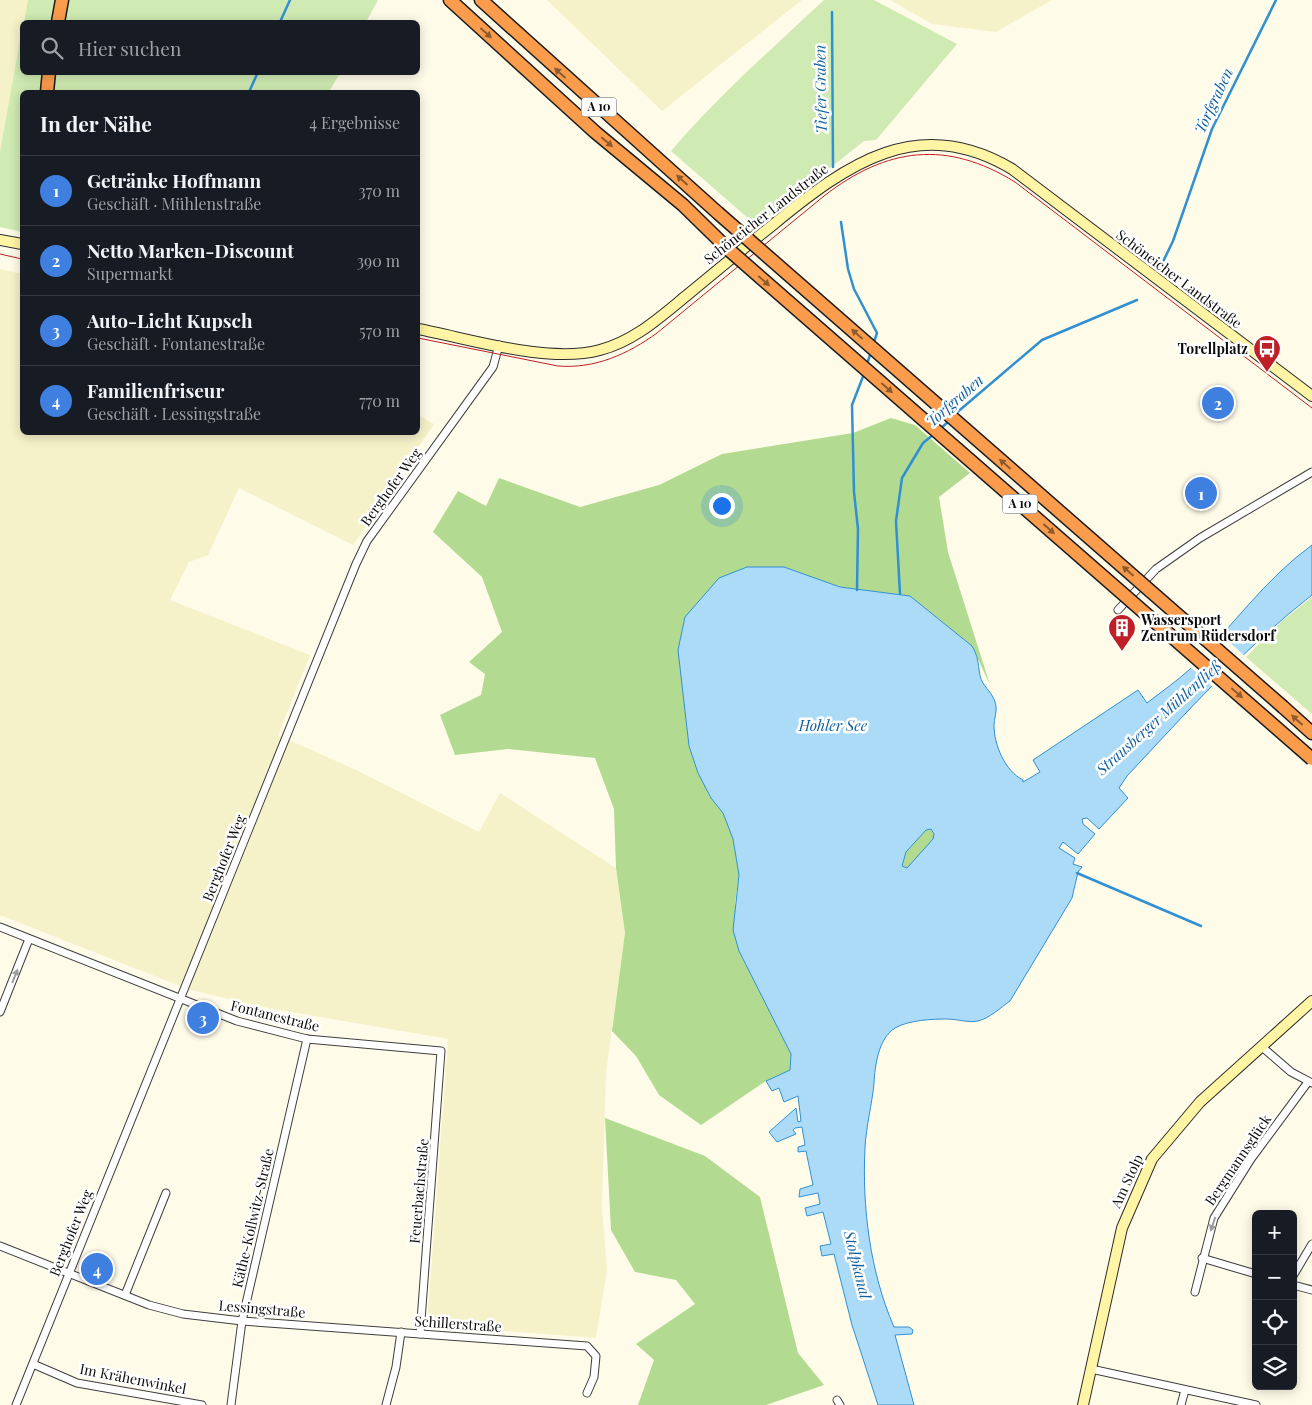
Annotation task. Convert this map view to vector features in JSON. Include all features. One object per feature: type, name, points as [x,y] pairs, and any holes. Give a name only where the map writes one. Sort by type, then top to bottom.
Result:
[{"type":"highway","points":[[58,20],[62,0]]},
{"type":"highway","name":"A 10","points":[[450,0],[595,132],[683,205],[728,249],[1312,759]]},
{"type":"highway","name":"A 10","points":[[481,0],[718,213],[1312,733]]},
{"type":"highway","points":[[47,90],[49,75]]},
{"type":"main road","name":"Schöneicher Landstraße","points":[[420,329],[499,345],[567,355],[598,351],[624,342],[648,327],[809,195],[839,174],[864,160],[887,152],[918,146],[943,146],[973,151],[1012,169],[1312,396]]},
{"type":"main road","points":[[0,240],[20,244]]},
{"type":"main road","name":"Am Stolp","points":[[1083,1405],[1122,1228],[1152,1159],[1200,1102],[1312,1001]]},
{"type":"street","name":"Berghofer Weg","points":[[16,1405],[362,550],[493,367],[499,345]]},
{"type":"street","points":[[1118,610],[1156,569],[1200,538],[1312,472]]},
{"type":"street","name":"Fontanestraße","points":[[0,927],[180,1000],[238,1020],[307,1039],[441,1051]]},
{"type":"street","points":[[0,1012],[30,939]]},
{"type":"street","name":"Käthe-Kollwitz-Straße","points":[[231,1405],[242,1321],[307,1039]]},
{"type":"street","name":"Bergmannsglück","points":[[1196,1292],[1202,1258],[1214,1218],[1251,1159],[1310,1083],[1283,1066],[1261,1046]]},
{"type":"street","name":"Feuerbachstraße","points":[[420,1334],[441,1051]]},
{"type":"street","points":[[125,1296],[166,1193]]},
{"type":"street","points":[[1297,1269],[1312,1244]]},
{"type":"street","name":"Lessingstraße","points":[[0,1246],[149,1305],[183,1314],[242,1321],[400,1332]]},
{"type":"street","points":[[1202,1258],[1252,1273]]},
{"type":"street","points":[[1297,1286],[1312,1290]]},
{"type":"street","name":"Schillerstraße","points":[[386,1405],[396,1367],[400,1332],[587,1346],[596,1356],[594,1377],[587,1393]]},
{"type":"street","name":"Im Krähenwinkel","points":[[33,1364],[77,1383],[202,1405]]},
{"type":"street","points":[[1091,1369],[1256,1405]]},
{"type":"street","points":[[1181,1405],[1185,1390]]},
{"type":"shaded area","points":[[0,0],[28,0],[24,20],[20,20],[20,43],[0,152]]},
{"type":"shaded area","points":[[547,0],[802,0],[662,111]]},
{"type":"shaded area","points":[[890,0],[1052,0],[996,32],[932,24]]},
{"type":"shaded area","points":[[0,269],[20,274],[20,435],[420,435],[420,416],[434,424],[353,545],[239,488],[208,555],[189,562],[170,600],[310,655],[278,735],[356,770],[479,832],[500,793],[616,868],[625,933],[606,1073],[602,1207],[607,1270],[596,1338],[427,1325],[448,1039],[268,1008],[190,990],[0,915]]},
{"type":"green space","points":[[28,0],[378,0],[367,20],[24,20]]},
{"type":"green space","points":[[824,0],[874,0],[957,44],[876,140],[864,141],[757,226],[671,151],[726,92]]},
{"type":"green space","points":[[20,40],[20,75],[339,75],[330,90],[20,90],[20,232],[0,227],[0,152]]},
{"type":"green space","points":[[891,418],[915,425],[970,473],[939,497],[948,552],[990,685],[972,646],[910,596],[840,587],[784,567],[701,600],[685,617],[678,650],[689,746],[698,773],[711,798],[723,813],[733,839],[739,875],[735,903],[739,951],[791,1054],[790,1070],[766,1081],[701,1125],[659,1095],[636,1056],[612,1031],[625,933],[616,868],[614,809],[595,758],[508,749],[455,755],[440,715],[481,695],[485,674],[469,662],[502,632],[482,577],[433,532],[458,491],[486,506],[499,478],[580,507],[659,485],[722,454],[853,433]]},
{"type":"green space","points":[[1312,597],[1312,714],[1246,657],[1282,621]]},
{"type":"green space","points":[[931,829],[934,839],[907,868],[902,866],[906,852],[926,830]]},
{"type":"green space","points":[[605,1118],[705,1156],[760,1197],[798,1353],[824,1385],[766,1405],[638,1405],[654,1360],[636,1344],[695,1304],[676,1280],[635,1272],[611,1230]]},
{"type":"water","name":"Hohler See","points":[[1312,545],[1312,595],[1239,659],[1127,776],[1119,788],[1128,798],[1099,829],[1087,818],[1082,819],[1083,824],[1095,834],[1078,854],[1063,842],[1059,848],[1075,858],[1073,864],[1082,867],[1078,872],[1072,898],[1010,1001],[991,1015],[978,1021],[935,1019],[901,1025],[889,1033],[881,1046],[875,1069],[864,1170],[869,1239],[879,1284],[894,1327],[909,1327],[913,1330],[912,1334],[895,1335],[914,1405],[878,1405],[852,1325],[834,1254],[822,1256],[820,1246],[831,1244],[823,1212],[807,1216],[805,1208],[820,1204],[818,1193],[799,1197],[800,1189],[813,1185],[806,1151],[798,1152],[798,1147],[805,1145],[802,1127],[793,1130],[796,1134],[777,1142],[769,1132],[796,1108],[798,1122],[801,1121],[798,1096],[784,1102],[779,1088],[772,1091],[766,1081],[790,1070],[791,1054],[739,951],[733,930],[739,875],[733,839],[723,813],[711,798],[698,773],[689,746],[678,650],[685,617],[719,578],[747,567],[784,567],[840,587],[910,596],[972,646],[977,656],[981,679],[995,702],[994,723],[998,749],[1006,764],[1023,782],[1040,772],[1033,760],[1138,690],[1147,703],[1180,678],[1264,588],[1295,558]],"holes":[[[931,829],[934,834],[933,839],[907,868],[902,866],[906,852],[926,830]]]},
{"type":"pier","points":[[1219,633],[1246,657],[1214,688],[1189,666]]},
{"type":"waterway","points":[[281,20],[290,0]]},
{"type":"waterway","name":"Torfgraben","points":[[1159,270],[1173,241],[1212,129],[1276,0]]},
{"type":"waterway","name":"Tiefer Graben","points":[[832,12],[833,167]]},
{"type":"waterway","points":[[250,90],[257,75]]},
{"type":"waterway","points":[[841,222],[848,269],[854,289],[877,333],[874,342]]},
{"type":"waterway","name":"Torfgraben","points":[[954,415],[1042,340],[1137,300]]},
{"type":"waterway","points":[[867,364],[871,352]]},
{"type":"waterway","points":[[857,590],[858,529],[854,492],[852,405],[864,374]]},
{"type":"waterway","name":"Torfgraben","points":[[940,429],[949,421]]},
{"type":"waterway","name":"Torfgraben","points":[[900,594],[896,521],[902,478],[923,443],[934,434]]},
{"type":"waterway","points":[[1077,873],[1201,926]]},
{"type":"tram line","points":[[420,338],[558,366],[585,365],[610,358],[646,341],[657,333],[824,196],[848,180],[871,167],[894,159],[918,155],[941,155],[965,160],[990,169],[1015,182],[1312,408]]},
{"type":"tram line","points":[[0,254],[20,259]]},
{"type":"place","name":"Torellplatz","points":[[1267,373]]},
{"type":"place","name":"Netto Marken-Discount","points":[[1218,403]]},
{"type":"place","name":"Getränke Hoffmann","points":[[1201,493]]},
{"type":"place","name":"Wassersport Zentrum Rüdersdorf","points":[[1122,652]]},
{"type":"place","name":"Auto-Licht Kupsch","points":[[203,1018]]},
{"type":"place","name":"Familienfriseur","points":[[97,1269]]},
{"type":"water label","name":"Strausberger Mühlenfließ","points":[[1159,718]]},
{"type":"water label","name":"Stolpkanal","points":[[857,1265]]}]
